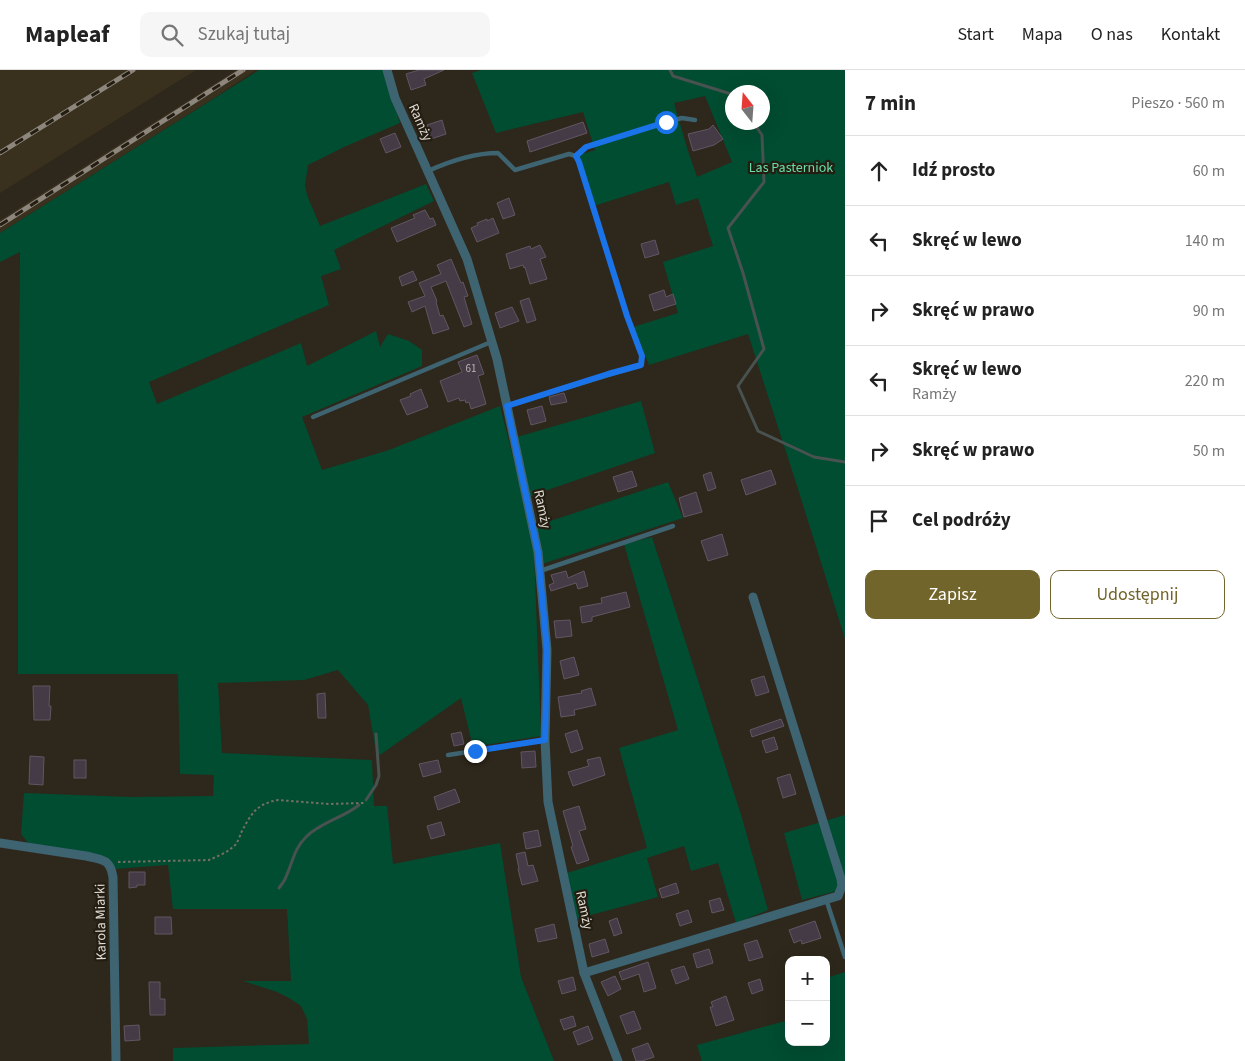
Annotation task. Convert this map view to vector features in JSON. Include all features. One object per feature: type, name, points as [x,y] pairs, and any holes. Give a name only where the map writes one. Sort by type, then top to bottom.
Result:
[{"type":"street","name":"Ramży","points":[[387,70],[395,98],[467,259],[497,359],[538,552],[547,650],[545,740],[548,802],[584,973],[618,1061]]},
{"type":"street","points":[[584,973],[838,896],[842,886],[841,879],[753,598]]},
{"type":"street","points":[[0,843],[86,856],[108,862]]},
{"type":"street","name":"Karola Miarki","points":[[108,862],[113,877],[116,1061]]},
{"type":"lane","points":[[576,156],[586,147],[666,122],[682,118],[695,120]]},
{"type":"lane","points":[[428,171],[446,163],[488,153],[498,153],[515,170],[569,154],[576,156],[579,162],[627,316],[642,356],[641,365],[507,406]]},
{"type":"lane","points":[[313,417],[492,342]]},
{"type":"lane","points":[[540,571],[673,526]]},
{"type":"lane","points":[[448,755],[545,740]]},
{"type":"lane","points":[[826,899],[845,957]]},
{"type":"path","points":[[108,862],[208,860],[221,855],[235,844],[251,814],[261,805],[269,802],[278,800],[329,804],[364,803]]},
{"type":"shaded area","points":[[0,70],[196,70],[0,193]]},
{"type":"shaded area","points":[[236,70],[256,70],[0,233],[0,220]]},
{"type":"green space","points":[[259,70],[383,70],[400,123],[308,165],[305,185],[307,195],[320,226],[426,184],[434,201],[334,250],[341,269],[321,276],[329,305],[149,382],[157,404],[301,343],[307,366],[376,331],[380,347],[388,334],[409,341],[422,350],[422,366],[302,417],[322,470],[389,450],[500,406],[522,493],[534,552],[541,736],[473,747],[461,698],[377,757],[368,705],[338,670],[304,680],[218,683],[222,753],[372,760],[374,806],[387,806],[393,864],[500,843],[521,977],[554,1061],[173,1061],[173,1048],[309,1044],[307,1019],[301,1006],[277,992],[243,981],[291,981],[287,909],[173,909],[168,865],[114,869],[112,861],[86,853],[28,843],[21,834],[24,793],[130,797],[213,796],[214,775],[180,774],[178,674],[18,674],[20,252],[0,262],[0,233]]},
{"type":"green space","name":"Las Pasterniok","points":[[481,70],[845,70],[845,639],[748,334],[649,365],[633,327],[678,313],[663,262],[713,246],[698,198],[676,205],[669,182],[594,206],[579,155],[595,150],[583,112],[496,133],[472,73]],"holes":[[[705,96],[732,162],[697,177],[674,103]]]},
{"type":"green space","points":[[641,401],[655,453],[530,496],[517,437]]},
{"type":"green space","points":[[668,482],[683,518],[542,564],[535,526]]},
{"type":"green space","points":[[652,537],[742,818],[768,910],[736,923],[718,863],[691,871],[684,846],[647,858],[658,897],[576,919],[567,873],[647,848],[619,748],[678,730],[624,544]]},
{"type":"green space","points":[[845,815],[845,889],[802,900],[784,833]]},
{"type":"green space","points":[[845,972],[845,1061],[702,1061],[697,1045],[785,1021],[785,1046],[830,1046],[830,977]]},
{"type":"building","points":[[419,70],[444,70],[424,79],[426,85],[411,90],[406,74]]},
{"type":"building","points":[[442,120],[446,134],[431,139],[427,125]]},
{"type":"building","points":[[583,122],[587,133],[530,152],[527,141]]},
{"type":"building","points":[[713,125],[723,139],[714,145],[693,151],[688,134],[709,129]]},
{"type":"building","points":[[395,133],[401,147],[386,153],[380,139]]},
{"type":"building","points":[[509,198],[515,215],[503,219],[497,203]]},
{"type":"building","points":[[425,210],[430,219],[433,218],[436,225],[397,242],[391,228],[415,218],[413,215]]},
{"type":"building","points":[[493,218],[499,233],[477,242],[471,228],[478,225],[477,223]]},
{"type":"building","points":[[655,240],[659,254],[645,258],[641,244]]},
{"type":"building","points":[[540,245],[546,257],[540,259],[547,279],[530,284],[525,267],[523,265],[510,269],[506,254],[530,246],[531,249]]},
{"type":"building","points":[[451,259],[468,296],[464,297],[472,324],[464,327],[446,281],[431,287],[437,301],[440,316],[443,315],[449,329],[433,334],[425,306],[412,312],[408,302],[425,296],[419,283],[441,274],[437,265]]},
{"type":"building","points":[[413,271],[417,280],[402,286],[399,277]]},
{"type":"building","points":[[664,290],[666,297],[673,294],[676,304],[654,311],[649,295]]},
{"type":"building","points":[[529,298],[536,320],[527,323],[520,301]]},
{"type":"building","points":[[512,307],[519,321],[500,328],[495,313]]},
{"type":"building","points":[[477,355],[484,374],[478,376],[486,404],[471,409],[469,402],[466,403],[465,400],[460,401],[459,398],[448,402],[440,381],[462,372],[458,362]]},
{"type":"building","points":[[421,389],[428,407],[407,415],[400,400],[411,396],[410,394]]},
{"type":"building","points":[[564,393],[567,402],[551,405],[549,397]]},
{"type":"building","points":[[542,406],[546,421],[531,425],[527,410]]},
{"type":"building","points":[[771,470],[776,484],[746,495],[741,480]]},
{"type":"building","points":[[632,471],[637,486],[618,492],[613,477]]},
{"type":"building","points":[[711,472],[716,488],[708,491],[703,475]]},
{"type":"building","points":[[696,492],[702,512],[684,517],[679,498]]},
{"type":"building","points":[[722,534],[728,555],[708,561],[701,541]]},
{"type":"building","points":[[566,571],[568,578],[584,571],[588,586],[578,589],[576,583],[551,591],[549,585],[554,583],[551,575]]},
{"type":"building","points":[[626,592],[630,607],[592,617],[592,621],[582,623],[580,607],[602,603],[601,598]]},
{"type":"building","points":[[570,620],[572,636],[556,638],[554,621]]},
{"type":"building","points":[[574,657],[579,675],[564,679],[560,661]]},
{"type":"building","points":[[764,676],[769,692],[756,696],[751,680]]},
{"type":"building","points":[[33,686],[50,686],[50,720],[34,720]]},
{"type":"building","points":[[591,688],[596,705],[574,710],[575,715],[561,717],[558,697],[582,693],[581,691]]},
{"type":"building","points":[[325,693],[326,718],[318,718],[317,694]]},
{"type":"building","points":[[781,719],[784,726],[752,737],[750,730]]},
{"type":"building","points":[[577,730],[583,749],[571,753],[565,734]]},
{"type":"building","points":[[461,732],[464,744],[454,746],[451,734]]},
{"type":"building","points":[[774,737],[778,749],[766,753],[762,741]]},
{"type":"building","points":[[535,751],[536,767],[522,768],[521,752]]},
{"type":"building","points":[[30,756],[44,757],[43,785],[29,784]]},
{"type":"building","points":[[600,757],[605,775],[573,786],[568,772],[589,766],[587,760]]},
{"type":"building","points":[[74,760],[86,760],[86,778],[74,778]]},
{"type":"building","points":[[438,760],[441,772],[423,777],[419,764]]},
{"type":"building","points":[[790,774],[796,794],[783,798],[777,778]]},
{"type":"building","points":[[455,789],[460,802],[438,810],[434,797]]},
{"type":"building","points":[[579,806],[586,829],[579,831],[589,860],[577,864],[563,811]]},
{"type":"building","points":[[441,822],[445,835],[431,839],[427,826]]},
{"type":"building","points":[[538,830],[541,846],[526,849],[523,833]]},
{"type":"building","points":[[525,852],[528,866],[533,865],[538,881],[522,885],[516,854]]},
{"type":"building","points":[[129,872],[145,872],[145,885],[129,888]]},
{"type":"building","points":[[676,883],[679,893],[662,898],[659,889]]},
{"type":"building","points":[[720,898],[724,910],[712,913],[709,901]]},
{"type":"building","points":[[688,910],[692,922],[680,926],[676,914]]},
{"type":"building","points":[[155,917],[171,917],[172,934],[155,934]]},
{"type":"building","points":[[617,918],[622,933],[614,936],[609,921]]},
{"type":"building","points":[[815,921],[821,938],[802,944],[801,940],[794,943],[789,930]]},
{"type":"building","points":[[554,924],[557,938],[538,942],[535,929]]},
{"type":"building","points":[[605,939],[609,952],[592,957],[589,944]]},
{"type":"building","points":[[757,940],[763,957],[749,961],[744,944]]},
{"type":"building","points":[[709,949],[713,963],[697,968],[693,954]]},
{"type":"building","points":[[648,962],[656,988],[644,992],[639,974],[622,980],[619,972]]},
{"type":"building","points":[[684,966],[689,979],[676,984],[671,970]]},
{"type":"building","points":[[615,976],[621,989],[608,996],[601,982]]},
{"type":"building","points":[[573,977],[576,990],[562,994],[558,981]]},
{"type":"building","points":[[760,979],[763,990],[752,994],[748,983]]},
{"type":"building","points":[[149,982],[160,982],[160,999],[165,999],[165,1015],[150,1015]]},
{"type":"building","points":[[726,996],[734,1020],[716,1026],[710,1007],[713,1007],[711,1002]]},
{"type":"building","points":[[634,1011],[641,1029],[627,1034],[620,1016]]},
{"type":"building","points":[[573,1016],[576,1026],[564,1030],[560,1020]]},
{"type":"building","points":[[139,1025],[140,1040],[125,1041],[124,1026]]},
{"type":"building","points":[[588,1026],[593,1039],[578,1045],[573,1032]]},
{"type":"building","points":[[648,1043],[654,1057],[636,1061],[632,1049]]},
{"type":"waterway","points":[[670,70],[673,76],[725,92]]},
{"type":"waterway","points":[[759,130],[762,135],[764,182],[728,228],[743,273],[764,349],[738,386],[758,431],[814,457],[845,462]]},
{"type":"waterway","points":[[366,800],[376,785],[379,776],[376,734]]},
{"type":"waterway","points":[[279,888],[285,880],[302,841],[318,828],[359,805]]},
{"type":"railway","points":[[0,153],[133,70]]},
{"type":"railway","points":[[0,225],[243,70]]},
{"type":"route","points":[[475,751],[545,740],[547,650],[538,552],[507,406],[641,365],[642,356],[627,316],[576,156],[586,147],[666,122]]}]
